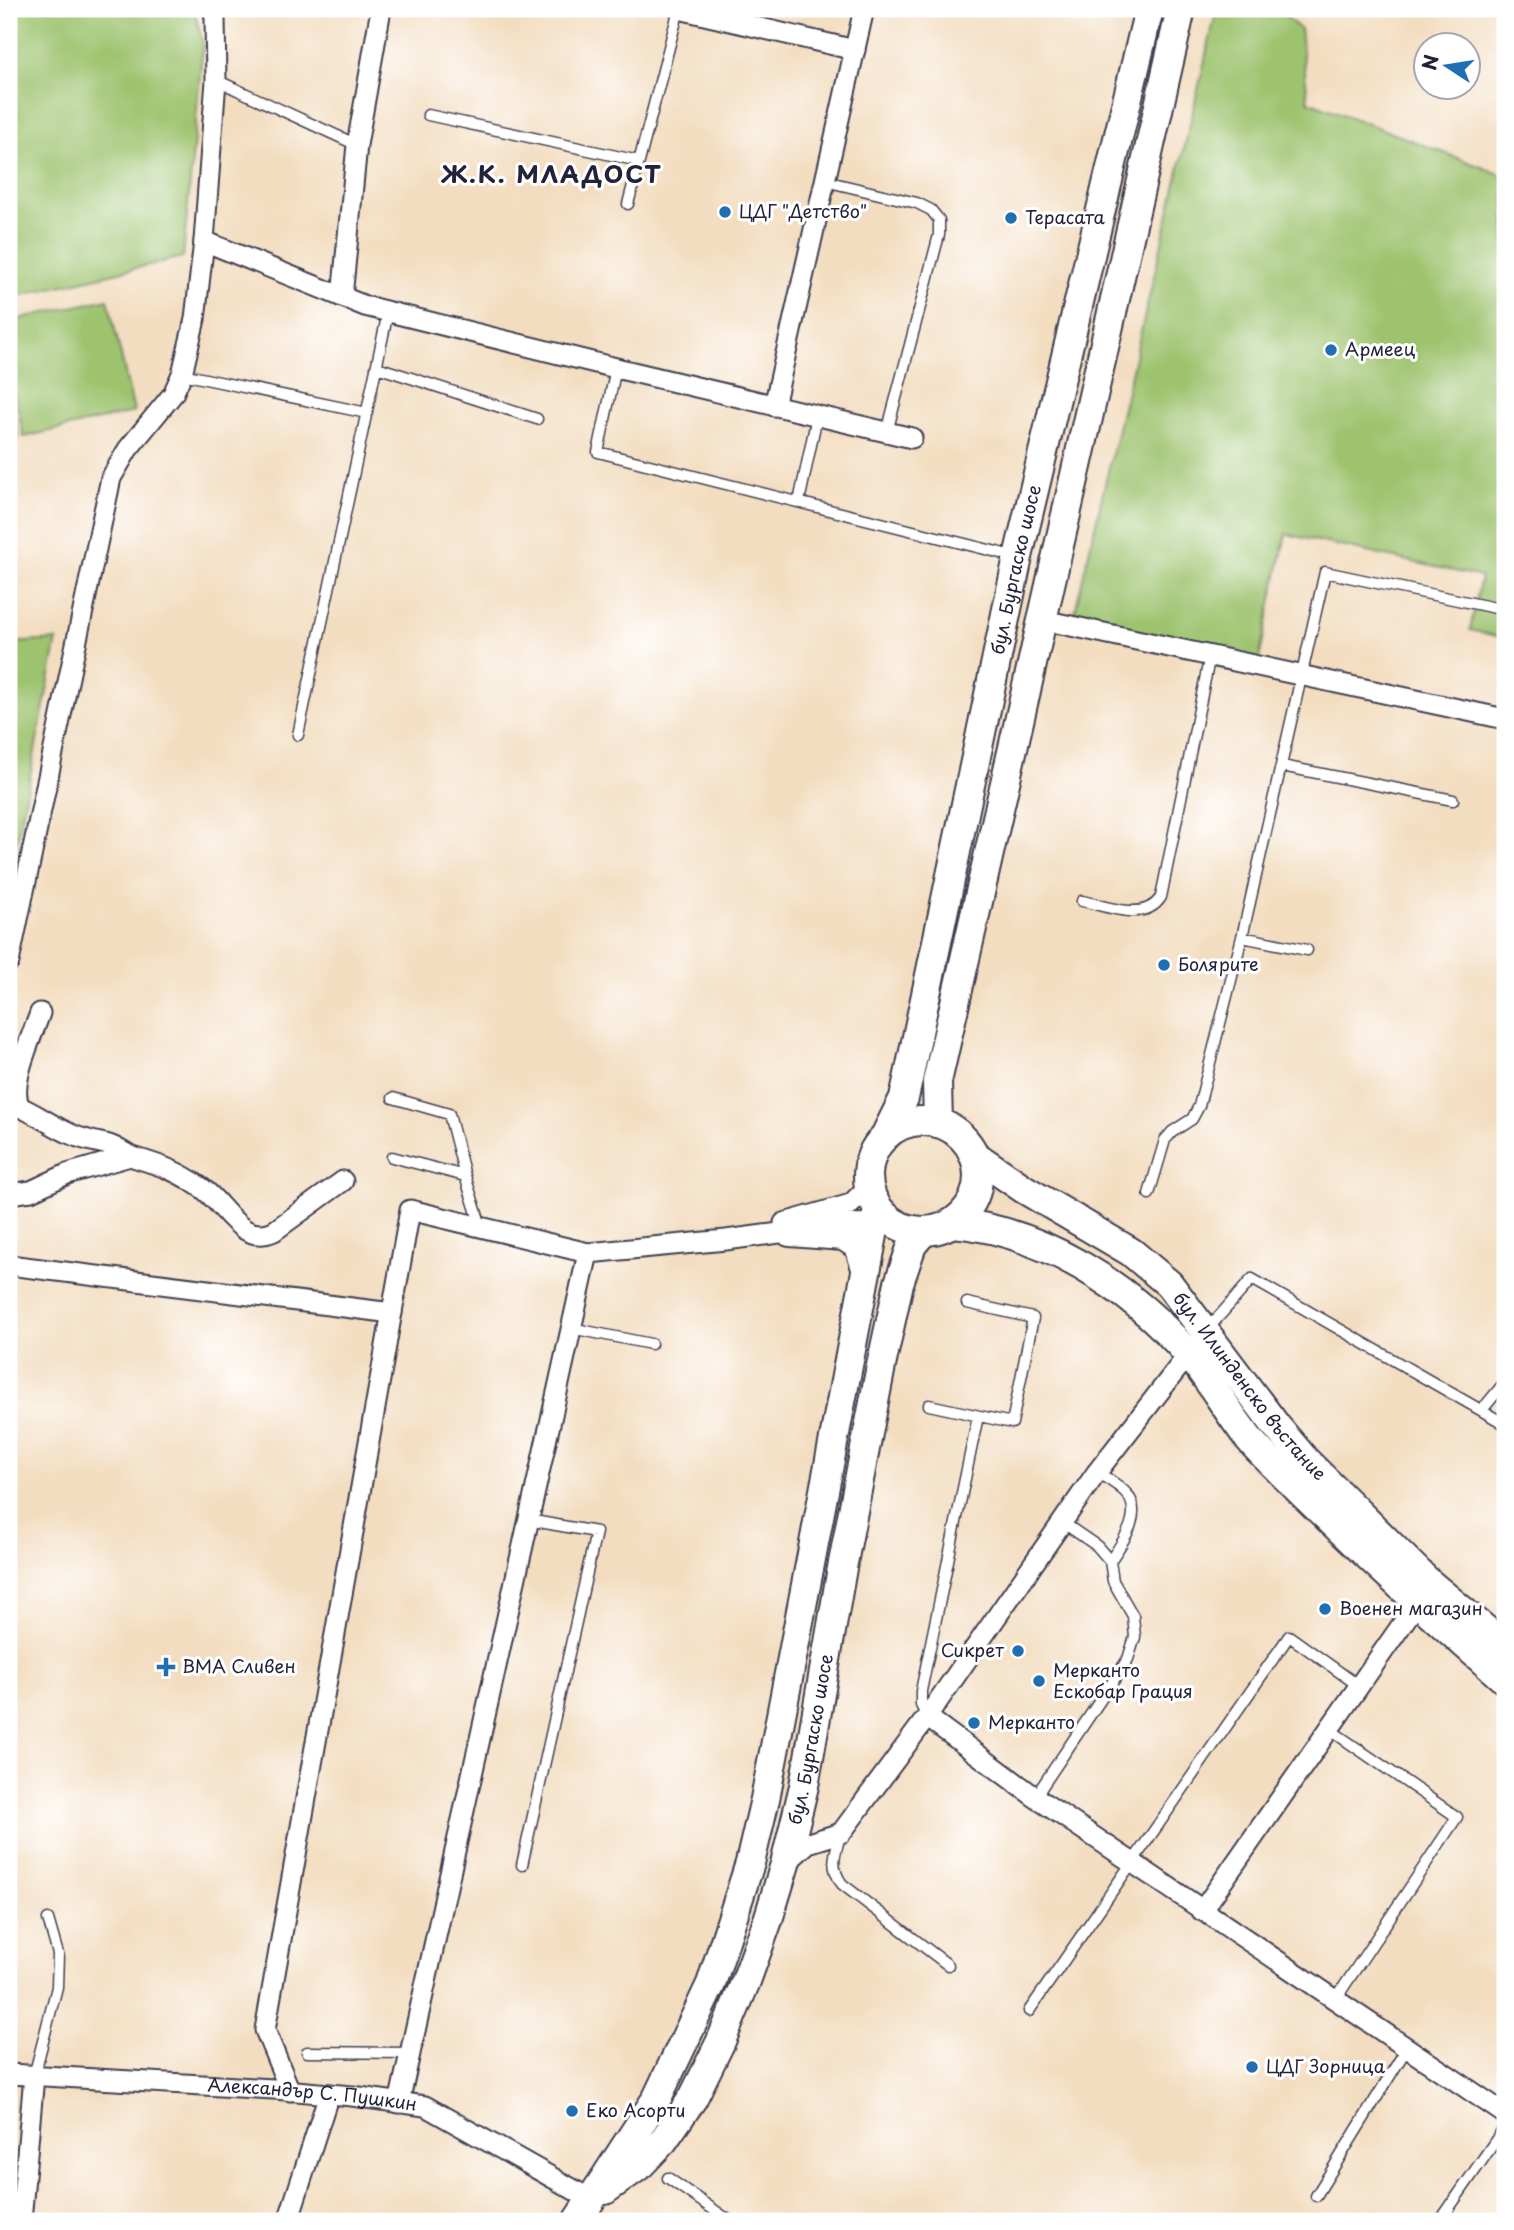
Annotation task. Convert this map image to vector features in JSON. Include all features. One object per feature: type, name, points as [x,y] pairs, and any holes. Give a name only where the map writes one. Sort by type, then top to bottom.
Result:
[{"type":"main road","name":"бул. Бургаско шосе","points":[[887,1132],[904,1098],[1018,557],[1149,9]]},
{"type":"main road","name":"бул. Бургаско шосе","points":[[938,1123],[937,1082],[1181,9]]},
{"type":"main road","points":[[920,1121],[938,1123],[965,1140],[973,1154],[978,1170],[976,1191],[967,1209],[953,1223],[924,1231],[908,1229],[879,1210],[868,1172],[872,1157],[887,1132],[920,1121]]},
{"type":"main road","name":"бул. Илинденско въстание","points":[[973,1154],[1024,1189],[1139,1258],[1169,1284],[1197,1343],[1251,1441],[1417,1603],[1505,1680]]},
{"type":"main road","name":"бул. Бургаско шосе","points":[[584,2211],[657,2098],[711,1984],[750,1863],[825,1491],[865,1265],[879,1210]]},
{"type":"main road","name":"бул. Илинденско въстание","points":[[953,1223],[972,1224],[1045,1247],[1084,1268],[1197,1343],[1305,1460],[1428,1582],[1505,1646]]},
{"type":"main road","name":"бул. Бургаско шосе","points":[[584,2211],[640,2165],[663,2141],[693,2098],[747,1981],[785,1864],[804,1786],[881,1366],[899,1283],[912,1245],[924,1231]]},
{"type":"main road","points":[[790,1232],[844,1236],[859,1246],[865,1265]]},
{"type":"street","points":[[9,962],[111,478],[128,449],[173,394],[182,373],[195,319],[204,241],[216,80],[213,9]]},
{"type":"street","points":[[342,297],[357,145],[381,9]]},
{"type":"street","points":[[679,9],[855,50]]},
{"type":"street","points":[[774,406],[864,9]]},
{"type":"street","points":[[204,241],[365,306],[912,438]]},
{"type":"street","points":[[1043,620],[1505,719]]},
{"type":"street","points":[[40,1013],[21,1068],[14,1108],[73,1135],[163,1165],[184,1175],[211,1194],[239,1226],[251,1234],[265,1235],[274,1231],[343,1181]]},
{"type":"street","points":[[9,1194],[31,1191],[67,1174],[130,1156]]},
{"type":"street","points":[[726,1240],[851,1203],[879,1210]]},
{"type":"street","points":[[290,2091],[265,2030],[411,1210],[589,1253],[726,1240],[847,1224],[879,1210]]},
{"type":"street","points":[[399,2103],[570,1328],[589,1253]]},
{"type":"street","points":[[9,1265],[392,1312]]},
{"type":"street","points":[[785,1864],[808,1843],[841,1833],[927,1717],[1097,1472],[1197,1343]]},
{"type":"street","points":[[1202,1910],[1417,1603]]},
{"type":"street","points":[[927,1717],[1035,1797],[1505,2114]]},
{"type":"street","points":[[804,1786],[803,1805],[812,1822],[821,1829],[841,1833]]},
{"type":"street","name":"Александър С. Пушкин","points":[[9,2074],[329,2094],[425,2106],[584,2211]]},
{"type":"street","points":[[21,2221],[34,2076]]},
{"type":"street","points":[[288,2221],[329,2094]]},
{"type":"lane","points":[[628,204],[679,9]]},
{"type":"lane","points":[[216,80],[357,145]]},
{"type":"lane","points":[[428,115],[639,162]]},
{"type":"lane","points":[[825,181],[917,203],[931,210],[939,220],[939,234],[887,432]]},
{"type":"lane","points":[[298,735],[388,312]]},
{"type":"lane","points":[[377,367],[537,419]]},
{"type":"lane","points":[[616,368],[598,452],[1018,557]]},
{"type":"lane","points":[[182,373],[367,413]]},
{"type":"lane","points":[[799,502],[817,416]]},
{"type":"lane","points":[[1149,1194],[1165,1140],[1192,1119],[1199,1106],[1242,937],[1325,572],[1505,610]]},
{"type":"lane","points":[[1082,901],[1139,912],[1153,908],[1161,897],[1210,655]]},
{"type":"lane","points":[[1282,765],[1452,800]]},
{"type":"lane","points":[[1242,937],[1307,950]]},
{"type":"lane","points":[[393,1098],[449,1114],[481,1226]]},
{"type":"lane","points":[[392,1157],[465,1176]]},
{"type":"lane","points":[[1197,1343],[1252,1279],[1505,1424]]},
{"type":"lane","points":[[929,1405],[1012,1423],[1033,1318],[967,1303]]},
{"type":"lane","points":[[570,1328],[651,1343]]},
{"type":"lane","points":[[1482,1410],[1505,1382]]},
{"type":"lane","points":[[927,1717],[921,1705],[921,1691],[978,1416]]},
{"type":"lane","points":[[1097,1472],[1125,1492],[1133,1504],[1132,1521],[1127,1536],[1111,1561]]},
{"type":"lane","points":[[522,1865],[596,1532],[528,1520]]},
{"type":"lane","points":[[1035,1797],[1128,1659],[1135,1637],[1132,1616],[1113,1581],[1111,1561],[1097,1546],[1062,1522]]},
{"type":"lane","points":[[1029,2011],[1289,1636],[1359,1686]]},
{"type":"lane","points":[[1329,1729],[1457,1817],[1335,2000]]},
{"type":"lane","points":[[841,1833],[833,1861],[834,1873],[842,1884],[948,1965]]},
{"type":"lane","points":[[34,2076],[57,1987],[58,1954],[48,1919]]},
{"type":"lane","points":[[1317,2196],[1407,2048]]},
{"type":"lane","points":[[307,2052],[410,2053]]},
{"type":"lane","points":[[1440,2221],[1505,2127]]},
{"type":"lane","points":[[668,2178],[730,2221]]},
{"type":"green space","points":[[9,9],[194,9],[203,43],[183,257],[9,298]]},
{"type":"green space","points":[[1217,9],[1277,9],[1300,29],[1308,101],[1505,176],[1505,638],[1470,630],[1481,577],[1286,534],[1259,659],[1073,620]]},
{"type":"green space","points":[[108,299],[134,412],[24,437],[9,369],[9,321]]},
{"type":"green space","points":[[9,392],[19,438],[9,440]]},
{"type":"green space","points":[[57,640],[9,882],[9,643]]},
{"type":"place","name":"ЦДГ \"Детство\"","points":[[725,212]]},
{"type":"place","name":"Терасата","points":[[1011,218]]},
{"type":"place","name":"Армеец","points":[[1331,350]]},
{"type":"place","name":"Болярите","points":[[1164,965]]},
{"type":"place","name":"Военен магазин","points":[[1325,1609]]},
{"type":"place","name":"Сикрет","points":[[1018,1651]]},
{"type":"place","name":"ВМА Сливен","points":[[166,1667]]},
{"type":"place","name":"Мерканто Ескобар Грация","points":[[1039,1681]]},
{"type":"place","name":"Мерканто","points":[[974,1723]]},
{"type":"place","name":"ЦДГ Зорница","points":[[1252,2067]]},
{"type":"place","name":"Еко Асорти","points":[[572,2111]]},
{"type":"district","name":"Ж.К. МЛАДОСТ","points":[[552,175]]}]
